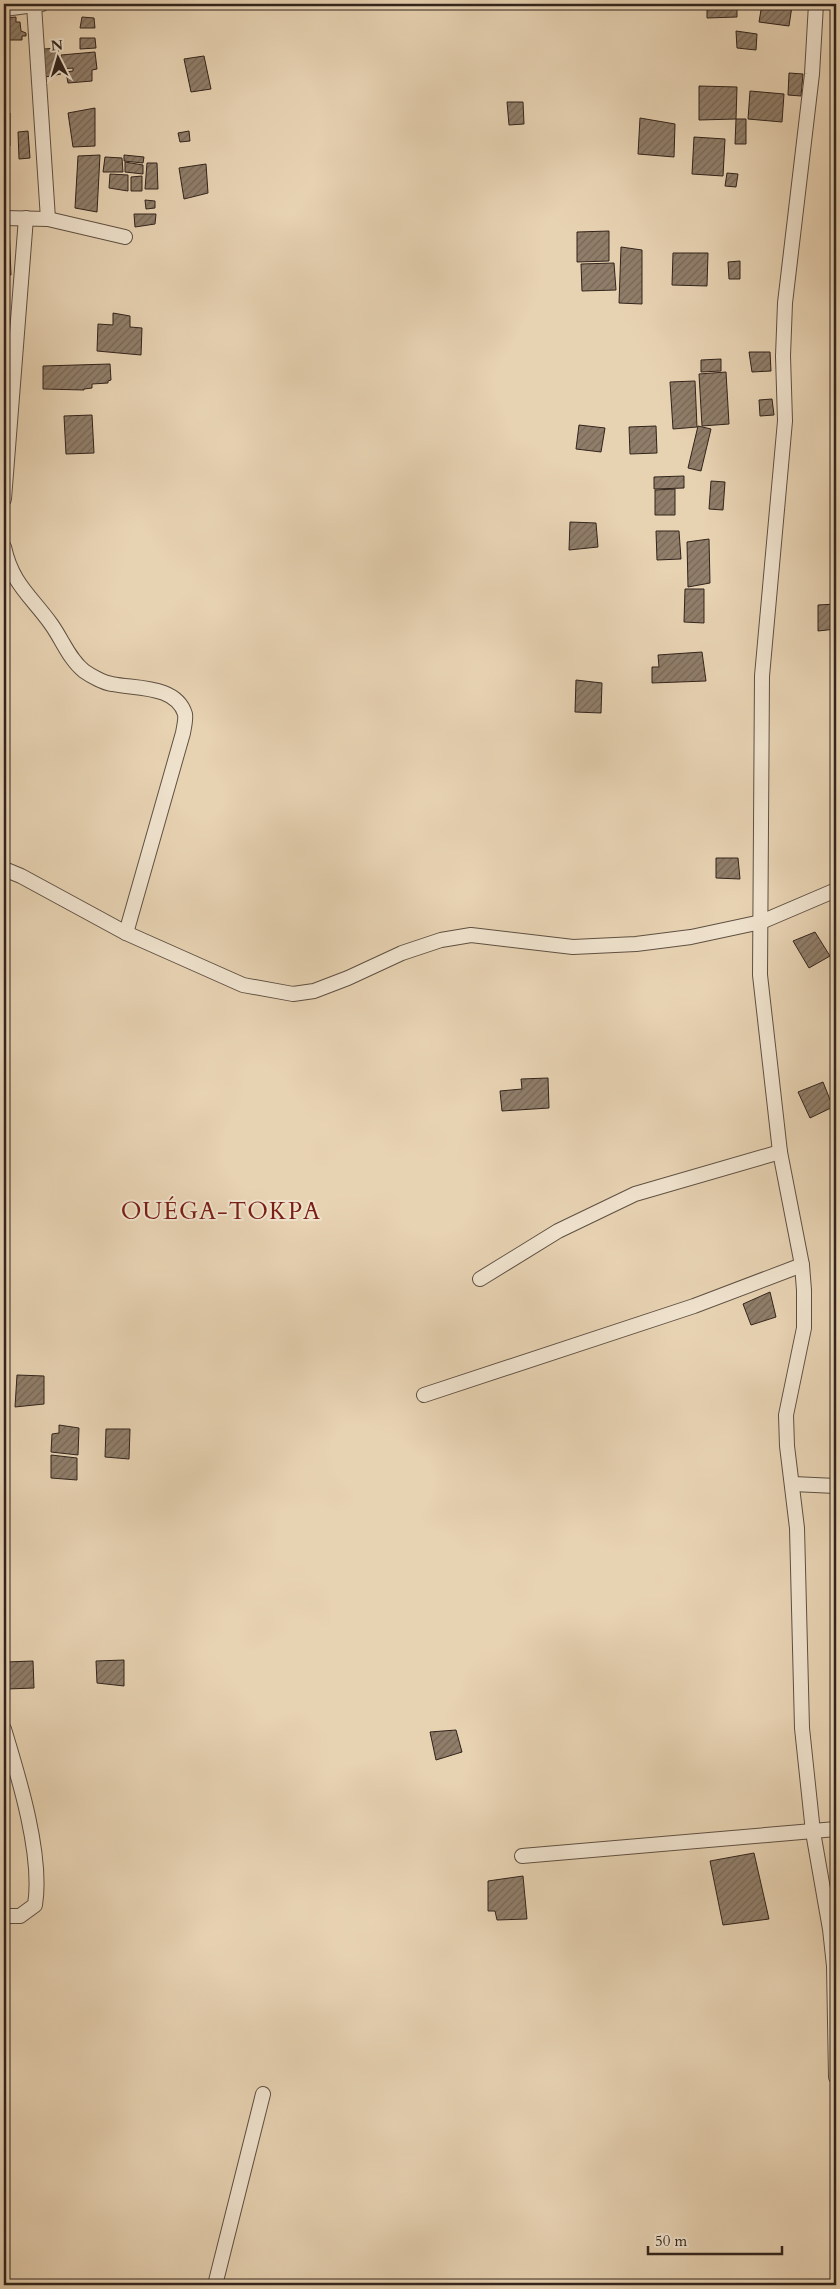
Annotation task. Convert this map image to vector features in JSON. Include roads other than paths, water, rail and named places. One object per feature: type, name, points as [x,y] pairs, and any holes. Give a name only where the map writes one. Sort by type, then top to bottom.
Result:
[{"type":"street","points":[[4,8],[38,4],[48,219]]},
{"type":"street","points":[[816,4],[812,74],[785,303],[783,356],[785,430],[762,676],[760,974],[780,1152],[802,1265],[804,1290],[804,1328],[786,1415],[787,1446],[797,1528],[802,1728],[812,1832],[830,1929],[834,1966],[836,2077]]},
{"type":"street","points":[[4,218],[48,219],[125,237]]},
{"type":"street","points":[[4,499],[26,218]]},
{"type":"street","points":[[4,547],[6,558],[18,585],[52,625],[68,652],[84,671],[109,684],[159,691],[177,699],[186,716],[183,733],[126,933]]},
{"type":"street","points":[[4,868],[126,933],[243,985],[293,994],[314,991],[348,978],[402,953],[440,940],[471,935],[572,947],[636,944],[691,937],[761,922],[836,890]]},
{"type":"street","points":[[480,1279],[558,1231],[635,1194],[780,1152]]},
{"type":"street","points":[[424,1395],[694,1306],[802,1265]]},
{"type":"street","points":[[793,1484],[836,1486]]},
{"type":"street","points":[[4,1729],[29,1820],[38,1888],[35,1905],[20,1916],[4,1916]]},
{"type":"street","points":[[522,1856],[836,1829]]},
{"type":"street","points":[[215,2285],[263,2094]]},
{"type":"district","name":"OUÉGA-TOKPA","points":[[221,1211]]}]
